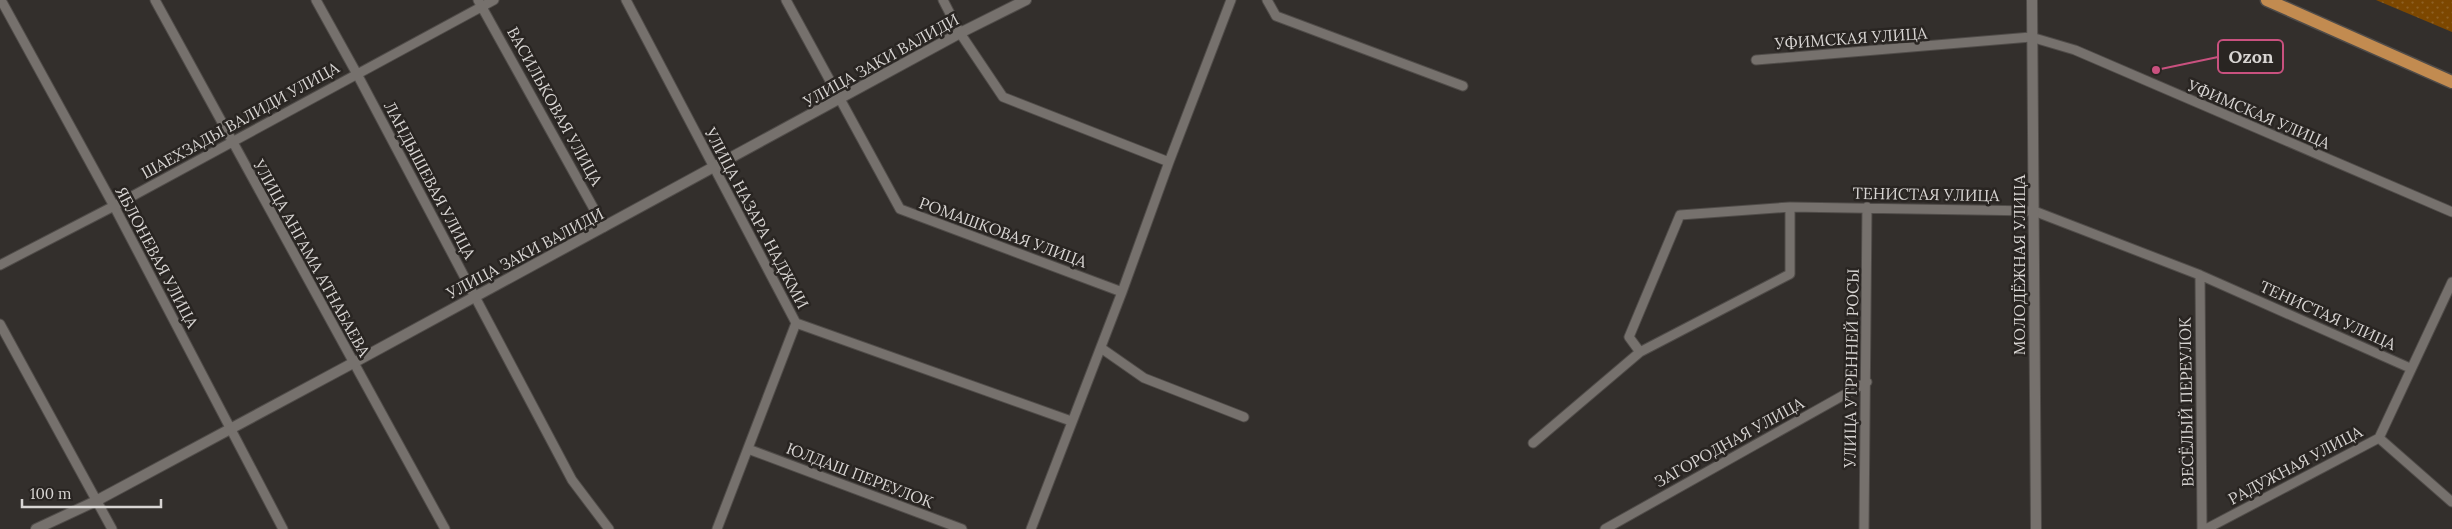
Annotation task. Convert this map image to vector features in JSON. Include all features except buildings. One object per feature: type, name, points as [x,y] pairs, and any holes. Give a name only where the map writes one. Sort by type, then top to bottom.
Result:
[{"type":"main road","points":[[2267,0],[2452,82]]},
{"type":"street","name":"ЯБЛОНЕВАЯ УЛИЦА","points":[[1,0],[114,206],[283,529]]},
{"type":"street","name":"УЛИЦА АНГАМА АТНАБАЕВА","points":[[155,0],[445,529]]},
{"type":"street","name":"ЛАНДЫШЕВАЯ УЛИЦА","points":[[316,0],[572,480],[609,529]]},
{"type":"street","name":"ШАЕХЗАДЫ ВАЛИДИ УЛИЦА","points":[[0,265],[114,206],[357,74],[480,3],[494,0]]},
{"type":"street","name":"УЛИЦА НАЗАРА НАДЖМИ","points":[[626,0],[796,324],[1071,421]]},
{"type":"street","name":"РОМАШКОВАЯ УЛИЦА","points":[[786,0],[900,209],[1122,292]]},
{"type":"street","points":[[943,0],[960,33],[1003,97],[1169,162]]},
{"type":"street","name":"УЛИЦА ЗАКИ ВАЛИДИ","points":[[36,529],[96,501],[353,364],[713,166],[840,100],[960,33],[1026,0]]},
{"type":"street","points":[[1031,529],[1231,0]]},
{"type":"street","points":[[1267,0],[1276,16],[1463,86]]},
{"type":"street","name":"МОЛОДЁЖНАЯ УЛИЦА","points":[[2032,0],[2036,529]]},
{"type":"street","name":"ВАСИЛЬКОВАЯ УЛИЦА","points":[[480,3],[604,227]]},
{"type":"street","name":"УФИМСКАЯ УЛИЦА","points":[[1756,60],[2031,37],[2075,50],[2452,212]]},
{"type":"street","points":[[1533,443],[1640,352],[1790,274],[1790,206]]},
{"type":"street","name":"ТЕНИСТАЯ УЛИЦА","points":[[1640,352],[1630,337],[1680,215],[1790,206],[1867,207],[2034,211],[2200,275],[2410,368]]},
{"type":"street","name":"УЛИЦА УТРЕННЕЙ РОСЫ","points":[[1864,529],[1867,207]]},
{"type":"street","name":"ВЕСЁЛЫЙ ПЕРЕУЛОК","points":[[2200,275],[2204,529]]},
{"type":"street","name":"РАДУЖНАЯ УЛИЦА","points":[[2204,529],[2379,438],[2410,368],[2452,282]]},
{"type":"street","points":[[0,324],[112,529]]},
{"type":"street","points":[[717,529],[796,324]]},
{"type":"street","points":[[1101,348],[1144,378],[1244,417]]},
{"type":"street","name":"ЗАГОРОДНАЯ УЛИЦА","points":[[1605,529],[1866,382]]},
{"type":"street","points":[[2379,438],[2452,502]]},
{"type":"street","name":"ЮЛДАШ ПЕРЕУЛОК","points":[[748,449],[962,529]]},
{"type":"shaded area","points":[[2376,0],[2452,0],[2452,32]]},
{"type":"place","name":"Ozon","points":[[2156,70]]}]
